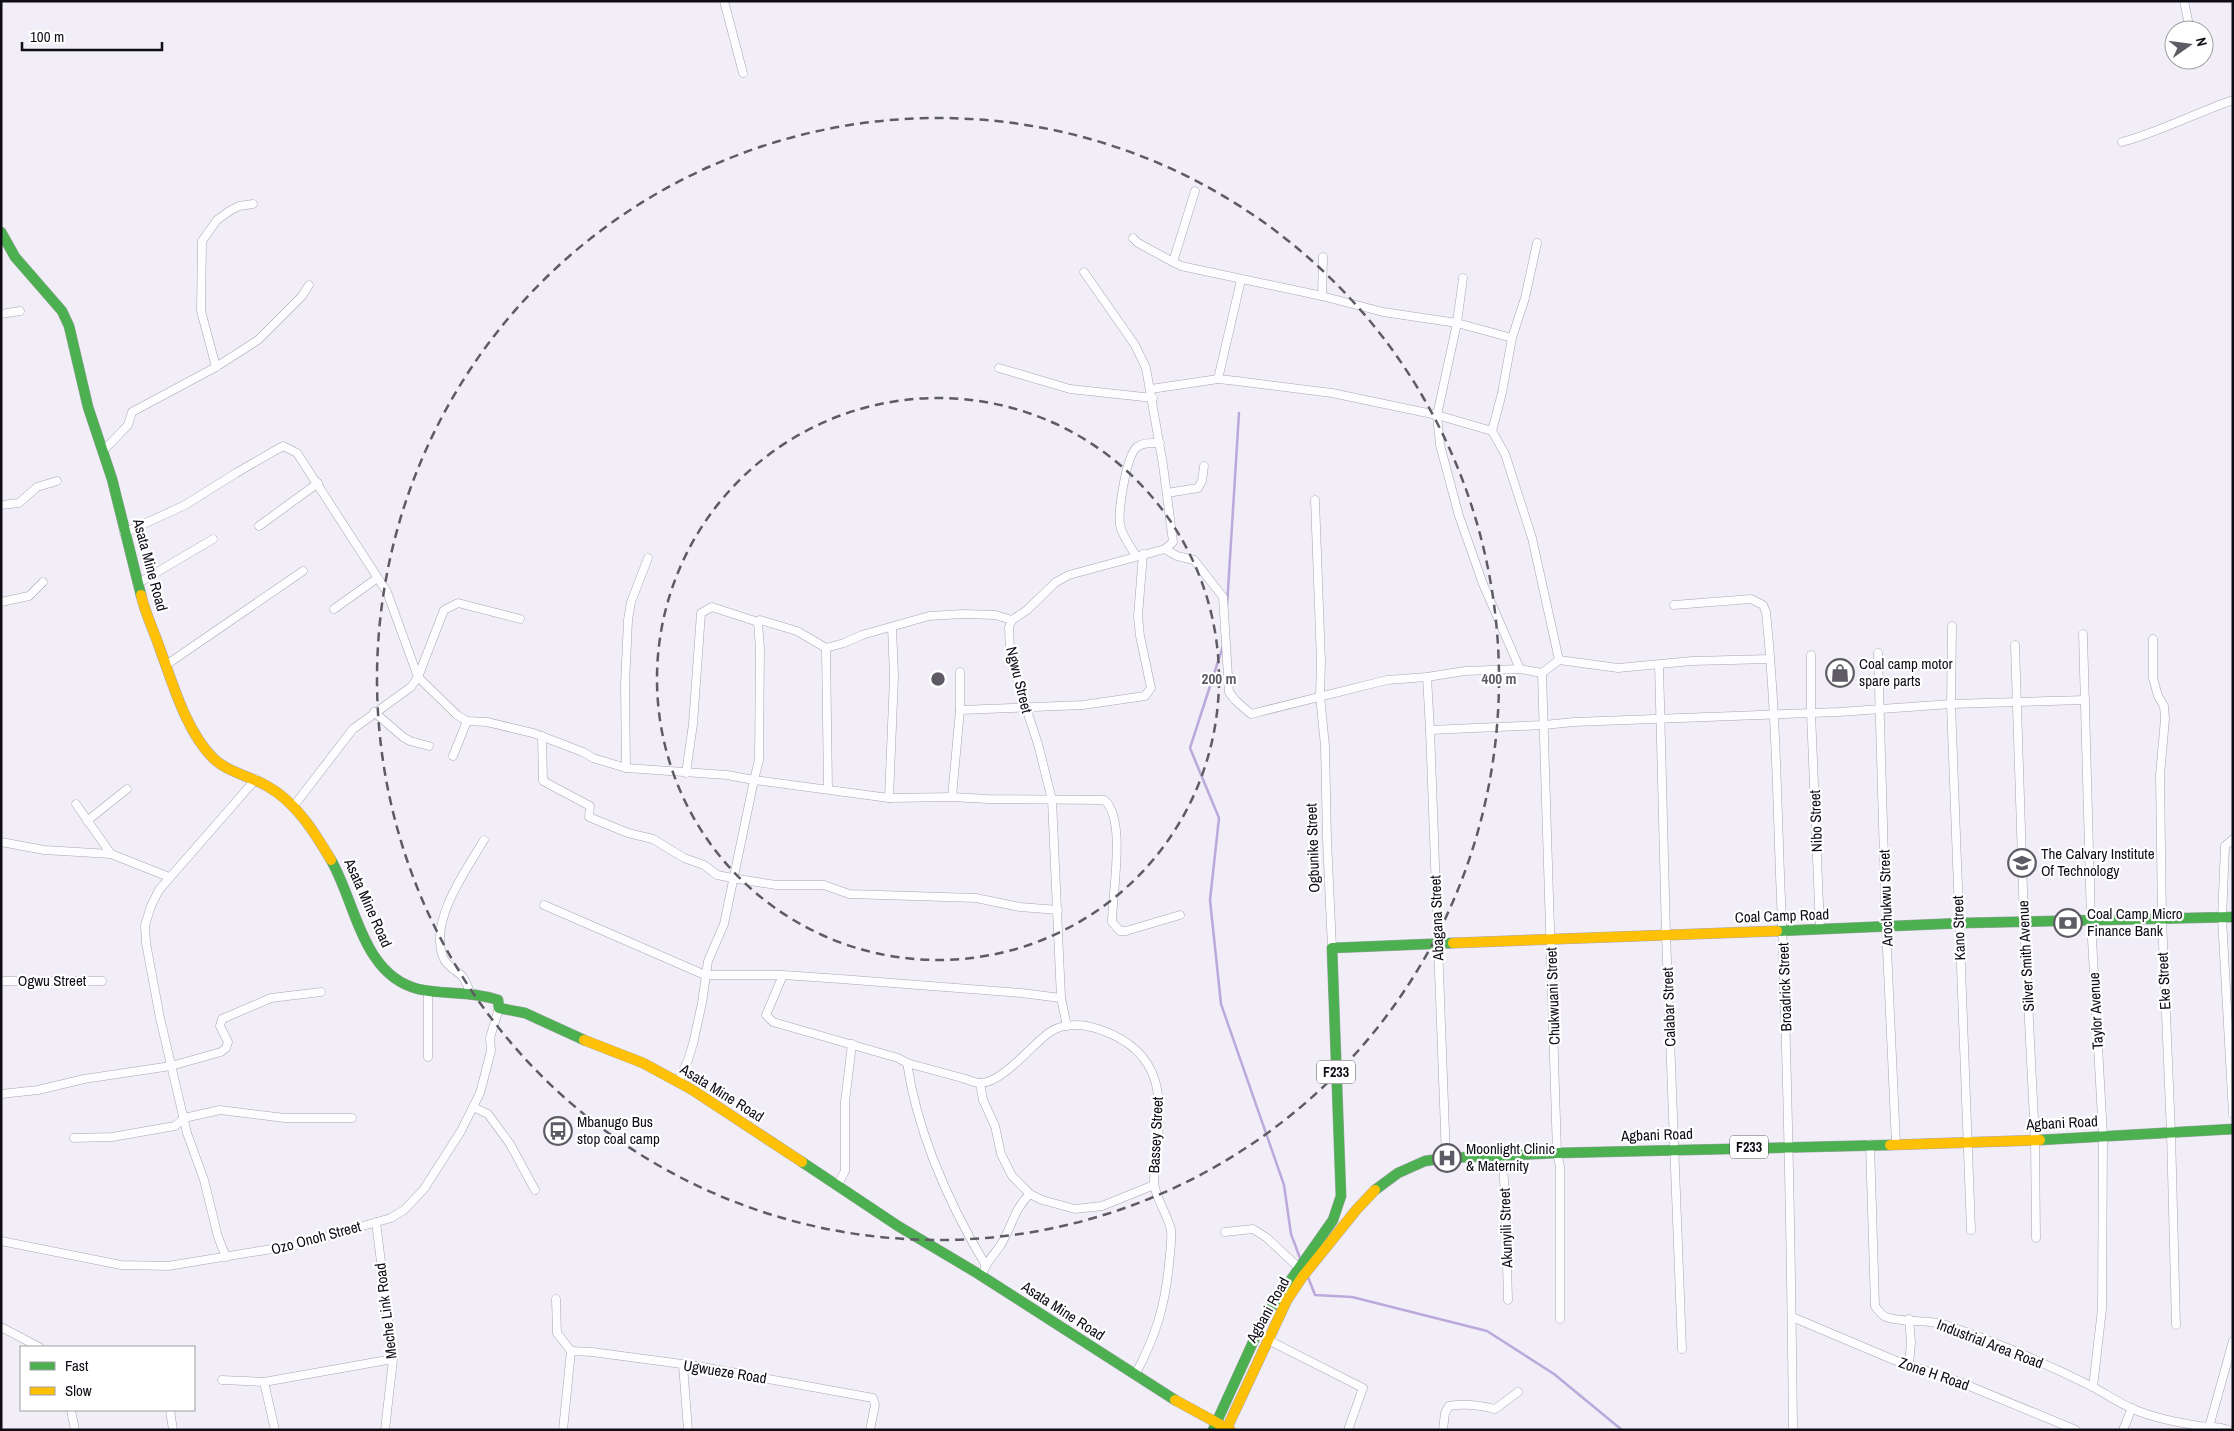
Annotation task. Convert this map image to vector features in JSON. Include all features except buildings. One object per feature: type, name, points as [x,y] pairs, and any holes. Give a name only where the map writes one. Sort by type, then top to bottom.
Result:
[{"type":"main road","name":"Asata Mine Road","points":[[1,232],[15,258],[46,291],[66,317],[88,407],[104,450],[137,584],[182,707],[212,757],[228,768],[256,779],[278,793],[315,832],[331,857],[363,935],[383,967],[398,982],[428,991],[484,995],[498,1000],[499,1008],[525,1013],[577,1037],[643,1063],[712,1102],[898,1226],[982,1276],[1215,1427],[1228,1429]]},
{"type":"main road","name":"Coal Camp Road","points":[[1332,948],[1438,942],[1783,931],[1958,923],[2233,917]]},
{"type":"main road","name":"Ogbunike Street","points":[[1332,948],[1341,1196]]},
{"type":"main road","name":"Agbani Road","points":[[1228,1429],[1287,1300],[1303,1276],[1357,1209],[1376,1189],[1398,1173],[1425,1161],[1502,1155],[1674,1149],[2035,1140],[2233,1129]]},
{"type":"main road","name":"Agbani Road","points":[[1215,1427],[1264,1318],[1298,1266],[1332,1220],[1341,1196]]},
{"type":"main road","points":[[1341,1196],[1357,1209]]},
{"type":"street","points":[[724,1],[742,73]]},
{"type":"street","points":[[2184,1],[2188,20]]},
{"type":"street","points":[[2122,142],[2149,135],[2197,113],[2233,100]]},
{"type":"street","points":[[1173,262],[1195,192]]},
{"type":"street","points":[[216,367],[201,311],[202,241],[217,220],[239,206],[253,204]]},
{"type":"street","points":[[1133,238],[1138,243],[1181,266],[1322,296],[1383,312],[1457,323],[1512,338]]},
{"type":"street","points":[[1492,432],[1512,338],[1525,298],[1537,243]]},
{"type":"street","points":[[1322,296],[1324,257]]},
{"type":"street","points":[[686,773],[694,724],[701,612],[712,607],[758,622],[763,620],[796,631],[826,648],[906,621],[929,616],[954,614],[995,615],[1012,620],[1027,610],[1056,582],[1069,575],[1165,549],[1173,542],[1160,442],[1146,368],[1135,345],[1084,272]]},
{"type":"street","points":[[1463,278],[1457,323],[1437,416],[1440,445],[1459,516],[1483,584],[1520,669]]},
{"type":"street","points":[[1218,380],[1241,280]]},
{"type":"street","points":[[104,450],[128,425],[132,412],[216,367],[258,340],[302,296],[309,285]]},
{"type":"street","points":[[1,314],[20,311]]},
{"type":"street","points":[[999,368],[1070,389],[1153,398]]},
{"type":"street","points":[[1151,389],[1218,380],[1332,393],[1437,416],[1492,432],[1505,454],[1532,538],[1560,660]]},
{"type":"street","points":[[960,710],[1083,705],[1145,696],[1149,693],[1150,688],[1138,616],[1140,555],[1121,528],[1120,517],[1128,467],[1134,451],[1138,446],[1160,442]]},
{"type":"street","points":[[124,533],[185,506],[236,473],[283,446],[297,453],[318,483],[390,599],[418,677],[457,715],[467,721],[496,724],[542,736],[594,758],[626,768],[727,775],[889,798],[952,796],[1104,800],[1111,806],[1118,844],[1112,922],[1120,931],[1126,931],[1180,915]]},
{"type":"street","points":[[1167,493],[1198,488],[1202,481],[1204,466]]},
{"type":"street","points":[[1,505],[19,503],[37,487],[58,481]]},
{"type":"street","points":[[259,526],[318,483]]},
{"type":"street","name":"Ogbunike Street","points":[[1315,500],[1321,662],[1320,696],[1325,746],[1332,948]]},
{"type":"street","points":[[137,584],[213,539]]},
{"type":"street","points":[[1165,549],[1177,556],[1194,560],[1223,597],[1229,692],[1251,714],[1387,680],[1464,672],[1520,669],[1542,673],[1560,660],[1618,668],[1692,661],[1770,659]]},
{"type":"street","points":[[626,768],[625,685],[628,620],[630,602],[648,558]]},
{"type":"street","points":[[166,665],[303,572]]},
{"type":"street","points":[[334,609],[376,579]]},
{"type":"street","points":[[1,602],[29,596],[43,582]]},
{"type":"street","name":"Broadrick Street","points":[[1674,605],[1751,599],[1763,606],[1766,612],[1774,715],[1783,931],[1790,1146],[1793,1430]]},
{"type":"street","points":[[293,807],[353,729],[374,712],[405,693],[418,677],[444,610],[458,603],[520,619]]},
{"type":"street","name":"Ngwu Street","points":[[1012,620],[1009,627],[1010,650],[1025,708],[1038,744],[1052,800],[1061,998],[1067,1026]]},
{"type":"street","points":[[678,1082],[693,1044],[702,1003],[708,961],[724,924],[732,878],[759,760],[760,649],[758,622]]},
{"type":"street","name":"Kano Street","points":[[1952,626],[1951,704],[1971,1230]]},
{"type":"street","points":[[889,798],[894,676],[892,627]]},
{"type":"street","name":"Taylor Avenue","points":[[2083,634],[2092,921],[2103,1136],[2102,1309],[2093,1387]]},
{"type":"street","name":"Eke Street","points":[[2153,639],[2153,678],[2158,696],[2164,706],[2165,719],[2160,775],[2162,919],[2172,1132],[2176,1325]]},
{"type":"street","name":"Silver Smith Avenue","points":[[2015,644],[2024,921],[2035,1140],[2036,1238]]},
{"type":"street","points":[[826,648],[828,788]]},
{"type":"street","name":"Arochukwu Street","points":[[1878,653],[1886,927],[1896,1144]]},
{"type":"street","name":"Nibo Street","points":[[1811,655],[1811,713],[1820,929]]},
{"type":"street","name":"Calabar Street","points":[[1659,665],[1666,935],[1682,1349]]},
{"type":"street","points":[[952,796],[960,710],[960,672]]},
{"type":"street","name":"Chukwuani Street","points":[[1542,673],[1560,1167],[1560,1319]]},
{"type":"street","name":"Abagana Street","points":[[1427,677],[1446,1158]]},
{"type":"street","points":[[1430,730],[1661,718],[1880,710],[1951,704],[2085,700]]},
{"type":"street","points":[[374,712],[403,737],[429,746]]},
{"type":"street","points":[[453,756],[467,721]]},
{"type":"street","points":[[542,736],[542,781],[590,806],[589,818],[628,833],[653,839],[684,858],[704,866],[717,874],[776,885],[824,885],[849,894],[976,898],[1020,907],[1058,910]]},
{"type":"street","points":[[226,1257],[218,1237],[204,1180],[187,1133],[171,1066],[146,943],[145,925],[159,890],[256,779]]},
{"type":"street","points":[[88,821],[127,789]]},
{"type":"street","points":[[76,804],[111,854]]},
{"type":"street","points":[[2233,839],[2225,846],[2222,918],[2233,1114]]},
{"type":"street","points":[[471,994],[462,977],[444,961],[440,937],[444,914],[450,897],[484,840]]},
{"type":"street","points":[[1,842],[44,850],[111,854],[169,877]]},
{"type":"street","points":[[544,905],[705,975],[783,975],[1013,992],[1061,998]]},
{"type":"street","points":[[783,975],[766,1015],[772,1022],[980,1083],[983,1100],[995,1126],[1001,1154],[1012,1176],[1030,1194],[1042,1200],[1074,1209],[1102,1206],[1122,1196],[1154,1185]]},
{"type":"street","name":"Ogwu Street","points":[[1,981],[102,981]]},
{"type":"street","points":[[428,991],[428,1057]]},
{"type":"street","points":[[1,1094],[38,1090],[84,1079],[171,1066],[221,1052],[226,1048],[228,1042],[220,1026],[222,1019],[271,998],[321,992]]},
{"type":"street","name":"Ozo Onoh Street","points":[[1,1241],[120,1265],[143,1267],[168,1266],[296,1245],[391,1218],[404,1210],[420,1193],[461,1131],[480,1093],[492,1051],[490,1038],[499,1008]]},
{"type":"street","name":"Bassey Street","points":[[980,1083],[1000,1074],[1049,1033],[1067,1026],[1094,1027],[1126,1041],[1144,1058],[1154,1076],[1159,1091],[1160,1113],[1154,1185],[1166,1212],[1171,1233],[1167,1284],[1156,1331],[1135,1375]]},
{"type":"street","points":[[837,1186],[845,1171],[845,1095],[852,1044]]},
{"type":"street","points":[[907,1063],[921,1128],[939,1176],[969,1238],[985,1264]]},
{"type":"street","points":[[473,1107],[488,1114],[510,1144],[535,1190]]},
{"type":"street","points":[[74,1138],[130,1135],[175,1126],[184,1118],[220,1110],[285,1118],[352,1118]]},
{"type":"street","name":"Industrial Area Road","points":[[1870,1144],[1875,1306],[1886,1317],[1928,1320],[1946,1325],[2093,1387],[2132,1408],[2174,1422],[2221,1427],[2228,1430]]},
{"type":"street","name":"Akunyili Street","points":[[1502,1155],[1508,1300]]},
{"type":"street","points":[[982,1276],[985,1264],[1000,1246],[1018,1209],[1030,1194]]},
{"type":"street","name":"Meche Link Road","points":[[376,1222],[393,1359],[385,1430]]},
{"type":"street","points":[[1225,1232],[1253,1229],[1267,1238],[1298,1266]]},
{"type":"street","points":[[556,1299],[557,1332],[571,1351],[564,1430]]},
{"type":"street","name":"Zone H Road","points":[[1792,1317],[1909,1365],[1957,1381],[2076,1430]]},
{"type":"street","points":[[1909,1320],[1911,1342],[1909,1365]]},
{"type":"street","points":[[1,1327],[37,1346]]},
{"type":"street","points":[[1268,1340],[1363,1388],[1348,1430]]},
{"type":"street","points":[[2209,1427],[2233,1341]]},
{"type":"street","name":"Ugwueze Road","points":[[571,1351],[592,1352],[684,1365],[873,1398],[875,1403],[870,1430]]},
{"type":"street","points":[[222,1380],[264,1382],[393,1359]]},
{"type":"street","points":[[684,1365],[688,1430]]},
{"type":"street","points":[[264,1382],[275,1430]]},
{"type":"street","points":[[1443,1430],[1445,1413],[1449,1406],[1459,1404],[1479,1405],[1494,1409],[1518,1392]]},
{"type":"street","points":[[2123,1430],[2132,1408]]},
{"type":"street","points":[[71,1411],[75,1430]]},
{"type":"street","points":[[170,1411],[173,1430]]},
{"type":"waterway","points":[[1227,606],[1239,413]]},
{"type":"waterway","points":[[1223,646],[1190,748],[1219,818],[1210,900],[1221,1004],[1284,1185],[1291,1234],[1300,1258]]},
{"type":"waterway","points":[[1308,1277],[1315,1295],[1352,1297],[1487,1331],[1554,1374],[1622,1430]]},
{"type":"traffic: fast","points":[[1,232],[15,257],[62,311],[69,326],[88,407],[112,479],[141,595]]},
{"type":"traffic: fast","points":[[331,860],[372,953],[384,969],[399,981],[418,989],[478,995],[498,1000],[499,1008],[525,1013],[584,1040]]},
{"type":"traffic: fast","points":[[1777,931],[1963,923],[2233,917]]},
{"type":"traffic: fast","points":[[1213,1430],[1264,1318],[1333,1220],[1341,1196],[1332,948],[1453,943]]},
{"type":"traffic: fast","points":[[2040,1140],[2233,1129]]},
{"type":"traffic: fast","points":[[1375,1190],[1398,1173],[1425,1161],[1446,1158],[1557,1153],[1890,1145]]},
{"type":"traffic: fast","points":[[802,1162],[898,1226],[977,1273],[1175,1400]]},
{"type":"traffic: slow","points":[[141,595],[181,706],[204,747],[219,763],[267,786],[296,809],[331,860]]},
{"type":"traffic: slow","points":[[1453,943],[1777,931]]},
{"type":"traffic: slow","points":[[584,1040],[643,1063],[691,1089],[802,1162]]},
{"type":"traffic: slow","points":[[1890,1145],[2040,1140]]},
{"type":"traffic: slow","points":[[1226,1430],[1287,1300],[1303,1276],[1357,1209],[1375,1190]]},
{"type":"traffic: slow","points":[[1175,1400],[1230,1430]]},
{"type":"place","name":"Coal camp motor spare parts","points":[[1840,673]]},
{"type":"place","name":"The Calvary Institute Of Technology","points":[[2022,863]]},
{"type":"place","name":"Coal Camp Micro Finance Bank","points":[[2068,923]]},
{"type":"place","name":"Mbanugo Bus stop coal camp","points":[[558,1131]]},
{"type":"place","name":"Moonlight Clinic & Maternity","points":[[1447,1158]]}]
